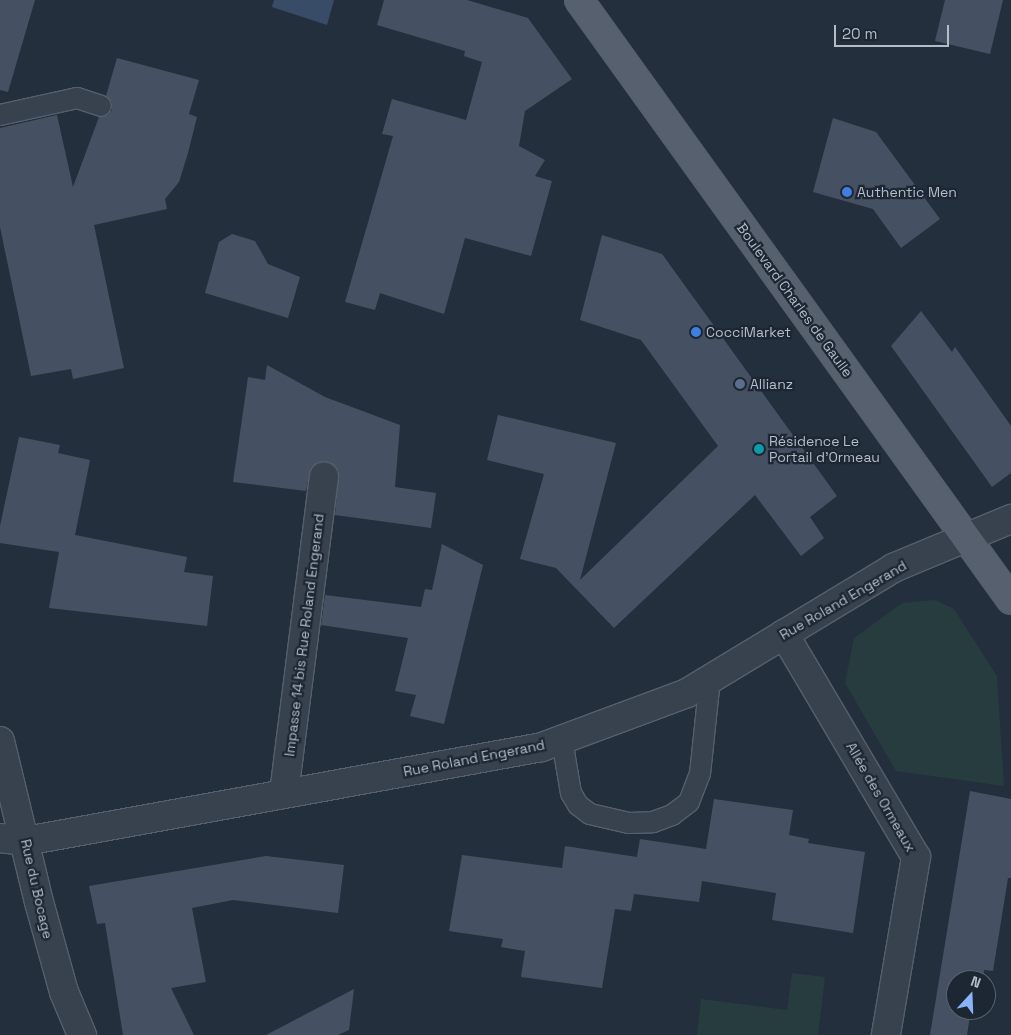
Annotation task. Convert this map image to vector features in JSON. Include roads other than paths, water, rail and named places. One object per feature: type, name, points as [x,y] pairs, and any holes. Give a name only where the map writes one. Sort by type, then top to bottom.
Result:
[{"type":"main road","name":"Boulevard Charles de Gaulle","points":[[579,0],[965,539],[1011,600]]},
{"type":"street","name":"Impasse 14 bis Rue Roland Engerand","points":[[284,793],[324,478]]},
{"type":"street","name":"Rue Roland Engerand","points":[[13,839],[542,747],[687,693],[893,568],[1011,519]]},
{"type":"street","name":"Allée des Ormeaux","points":[[784,634],[916,857],[886,1035]]},
{"type":"street","name":"Rue du Bocage","points":[[0,741],[7,779],[13,839],[39,902],[64,992],[82,1035]]},
{"type":"lane","points":[[0,115],[78,98],[101,106]]},
{"type":"lane","points":[[562,740],[571,793],[578,805],[590,814],[629,823],[654,822],[672,815],[688,802],[700,774],[710,679]]},
{"type":"water","points":[[274,0],[334,0],[327,25],[272,7]]},
{"type":"place","name":"Authentic Men","points":[[847,192]]},
{"type":"place","name":"CocciMarket","points":[[696,332]]},
{"type":"place","name":"Allianz","points":[[740,384]]},
{"type":"place","name":"Résidence Le Portail d'Ormeau","points":[[759,449]]}]
